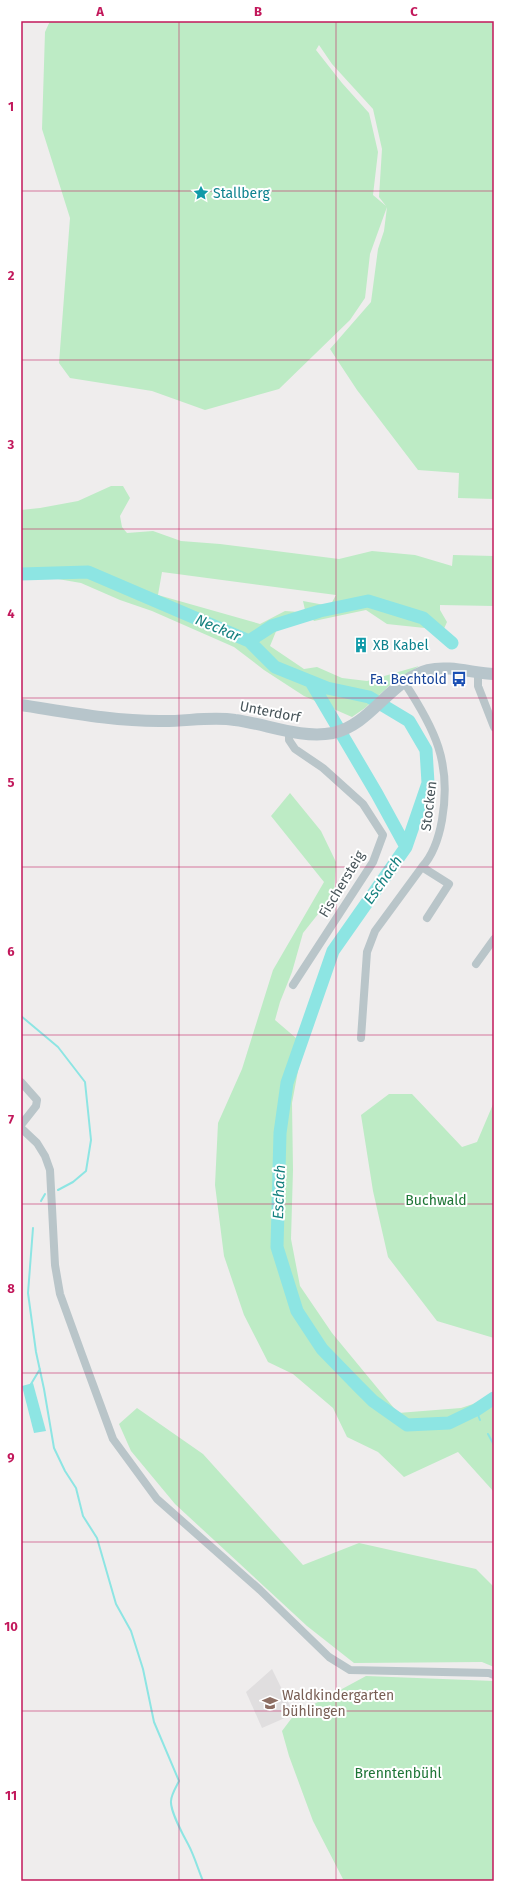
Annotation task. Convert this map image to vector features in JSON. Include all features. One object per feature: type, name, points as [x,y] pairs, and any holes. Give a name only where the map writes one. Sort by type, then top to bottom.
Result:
[{"type":"street","name":"Unterdorf","points":[[21,705],[117,719],[159,721],[234,719],[311,735],[336,732],[372,710],[404,682],[429,670],[448,669],[494,674]]},
{"type":"street","points":[[478,673],[478,686],[494,727]]},
{"type":"street","name":"Stocken","points":[[361,1038],[367,952],[375,931],[422,867],[430,859],[439,836],[445,802],[445,774],[440,751],[430,726],[404,682]]},
{"type":"street","name":"Fischersteig","points":[[288,731],[289,740],[295,749],[323,768],[363,804],[383,835],[372,862],[293,985]]},
{"type":"street","points":[[422,867],[449,884],[428,918]]},
{"type":"street","points":[[476,964],[494,939]]},
{"type":"street","points":[[21,1082],[37,1100],[36,1106],[21,1127],[37,1143],[45,1156],[50,1170],[56,1272],[60,1294],[113,1439],[157,1499],[260,1590],[329,1658],[350,1670],[489,1673],[494,1675]]},
{"type":"shaded area","name":"Waldkindergarten bühlingen","points":[[272,1669],[294,1714],[262,1728],[246,1692]]},
{"type":"green space","points":[[50,21],[494,21],[494,499],[458,498],[459,473],[418,470],[357,390],[330,349],[371,302],[378,249],[384,231],[387,207],[370,254],[365,298],[350,320],[279,389],[205,410],[152,391],[70,378],[59,363],[70,218],[42,129],[45,32]],"holes":[[[319,45],[332,64],[373,109],[382,149],[379,197],[386,206],[373,195],[378,152],[369,113],[342,83],[316,50]]]},
{"type":"green space","points":[[111,486],[123,486],[130,498],[120,516],[122,527],[127,533],[153,531],[181,541],[220,544],[339,559],[372,551],[415,555],[452,566],[453,555],[494,556],[494,606],[440,605],[440,610],[447,622],[442,633],[425,628],[387,624],[366,610],[314,621],[305,610],[303,601],[330,606],[336,595],[162,572],[158,595],[260,624],[285,611],[299,612],[303,622],[277,629],[270,646],[304,669],[317,667],[342,678],[367,681],[419,666],[390,685],[365,708],[352,717],[304,696],[264,670],[234,647],[152,611],[120,600],[81,583],[52,578],[21,579],[21,510],[78,501]]},
{"type":"green space","points":[[290,793],[321,831],[336,862],[334,894],[303,933],[292,972],[280,1002],[275,1020],[303,1044],[292,1103],[293,1170],[291,1239],[300,1286],[332,1333],[398,1413],[461,1408],[494,1397],[494,1492],[458,1452],[404,1477],[378,1452],[347,1437],[333,1408],[293,1374],[268,1362],[244,1315],[224,1256],[215,1185],[218,1123],[242,1069],[273,970],[324,882],[271,816]]},
{"type":"green space","name":"Buchwald","points":[[389,1094],[412,1094],[462,1147],[477,1142],[494,1102],[494,1338],[437,1321],[388,1257],[373,1191],[361,1115]]},
{"type":"green space","points":[[137,1408],[203,1454],[303,1565],[359,1543],[476,1569],[494,1587],[494,1667],[482,1662],[354,1663],[307,1626],[175,1504],[131,1451],[119,1424]]},
{"type":"green space","name":"Brenntenbühl","points":[[366,1676],[494,1681],[494,1881],[344,1881],[313,1821],[289,1756],[282,1731],[294,1715]]},
{"type":"water","points":[[33,1383],[46,1431],[34,1433],[22,1386]]},
{"type":"waterway","name":"Neckar","points":[[21,574],[88,572],[249,641],[272,626],[320,611],[368,601],[423,618],[452,643]]},
{"type":"waterway","name":"Eschach","points":[[249,641],[275,667],[327,688],[369,697],[409,721],[426,750],[428,783],[406,847],[333,951],[287,1083],[280,1133],[277,1247],[297,1311],[322,1349],[373,1401],[407,1425],[449,1423],[476,1410],[494,1398]]},
{"type":"waterway","name":"Eschach","points":[[311,682],[377,794],[406,847]]},
{"type":"waterway","points":[[21,1016],[58,1047],[85,1082],[91,1140],[86,1171],[73,1182],[58,1190]]},
{"type":"waterway","points":[[41,1201],[45,1194]]},
{"type":"waterway","points":[[33,1228],[28,1293],[36,1352],[54,1448],[65,1471],[76,1488],[83,1516],[97,1538],[116,1604],[131,1631],[143,1669],[154,1722],[179,1781],[171,1799],[171,1805],[203,1881]]},
{"type":"waterway","points":[[31,1384],[40,1369]]},
{"type":"waterway","points":[[476,1410],[480,1420]]},
{"type":"waterway","points":[[488,1434],[494,1445]]},
{"type":"place","name":"Stallberg","points":[[201,193]]},
{"type":"place","name":"XB Kabel","points":[[361,645]]},
{"type":"place","name":"Fa. Bechtold","points":[[459,679]]},
{"type":"place","name":"Waldkindergarten bühlingen","points":[[270,1703]]}]
